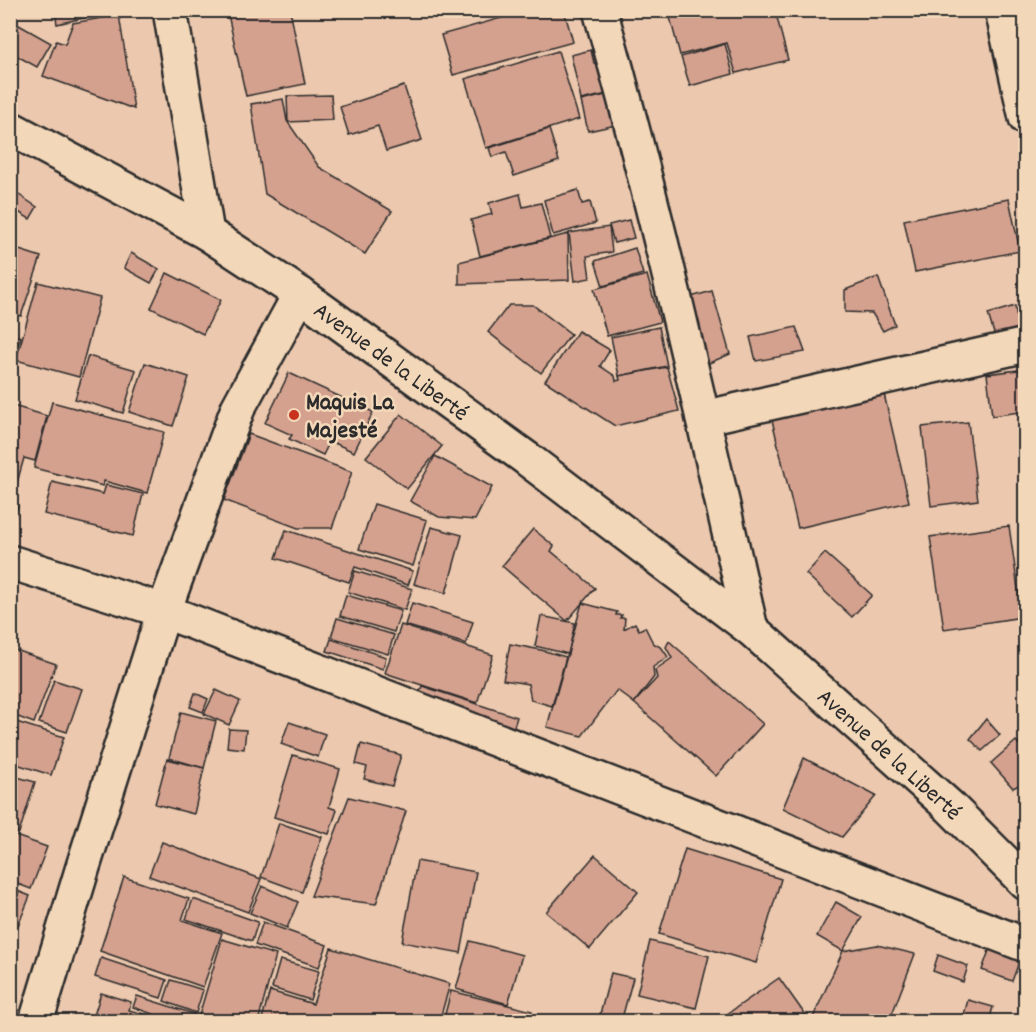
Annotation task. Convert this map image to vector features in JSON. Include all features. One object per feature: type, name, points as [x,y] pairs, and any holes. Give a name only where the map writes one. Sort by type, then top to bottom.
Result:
[{"type":"street","points":[[170,10],[207,233]]},
{"type":"street","points":[[600,10],[703,418],[751,629]]},
{"type":"street","points":[[1002,10],[1026,118]]},
{"type":"street","name":"Avenue de la Liberté","points":[[10,128],[207,233],[300,294],[526,458],[751,629],[950,807],[1026,882]]},
{"type":"street","points":[[36,1022],[164,611],[238,408],[300,294]]},
{"type":"street","points":[[703,418],[1026,345]]},
{"type":"street","points":[[10,562],[164,611],[1026,945]]},
{"type":"building","points":[[55,10],[118,10],[57,24]]},
{"type":"building","points":[[227,10],[290,10],[305,84],[246,96]]},
{"type":"building","points":[[529,10],[564,10],[573,42],[453,75],[441,35]]},
{"type":"building","points":[[668,10],[775,10],[788,60],[736,73],[727,43],[680,55]]},
{"type":"building","points":[[119,15],[134,109],[43,76],[56,41],[65,44],[73,23]]},
{"type":"building","points":[[10,20],[51,43],[37,67],[10,52]]},
{"type":"building","points":[[725,44],[733,74],[690,86],[681,57]]},
{"type":"building","points":[[591,50],[594,63],[599,62],[607,94],[581,100],[571,55]]},
{"type":"building","points":[[558,51],[579,119],[486,148],[465,79]]},
{"type":"building","points":[[404,86],[422,140],[386,151],[378,126],[349,135],[340,107]]},
{"type":"building","points":[[614,93],[621,124],[588,131],[581,101]]},
{"type":"building","points":[[331,95],[333,120],[288,122],[287,96]]},
{"type":"building","points":[[283,99],[287,121],[319,167],[392,211],[365,254],[265,194],[251,104]]},
{"type":"building","points":[[549,129],[559,161],[514,176],[506,152],[492,157],[489,148]]},
{"type":"building","points":[[10,189],[37,207],[30,219],[10,207]]},
{"type":"building","points":[[578,190],[582,204],[590,202],[596,223],[553,235],[544,200]]},
{"type":"building","points":[[520,194],[523,207],[541,203],[550,238],[480,256],[471,220],[492,214],[489,203]]},
{"type":"building","points":[[1009,199],[1020,251],[915,272],[904,220]]},
{"type":"building","points":[[629,220],[634,238],[614,243],[609,225]]},
{"type":"building","points":[[609,227],[612,252],[587,256],[590,278],[575,281],[569,233]]},
{"type":"building","points":[[568,234],[569,280],[459,284],[459,262]]},
{"type":"building","points":[[10,247],[41,257],[21,316],[10,313]]},
{"type":"building","points":[[635,248],[643,274],[603,286],[595,261]]},
{"type":"building","points":[[131,253],[159,269],[151,283],[124,268]]},
{"type":"building","points":[[167,273],[221,300],[203,334],[151,308]]},
{"type":"building","points":[[647,275],[660,322],[607,336],[594,289]]},
{"type":"building","points":[[878,277],[895,325],[883,331],[872,313],[845,312],[845,290]]},
{"type":"building","points":[[38,282],[100,298],[79,377],[16,360]]},
{"type":"building","points":[[712,291],[730,354],[700,367],[684,299]]},
{"type":"building","points":[[509,305],[533,305],[571,334],[541,373],[488,332]]},
{"type":"building","points":[[1015,306],[1019,333],[996,340],[988,314]]},
{"type":"building","points":[[659,327],[667,366],[619,376],[611,337]]},
{"type":"building","points":[[796,327],[805,352],[756,361],[750,337]]},
{"type":"building","points":[[578,331],[610,350],[600,366],[615,376],[616,381],[620,380],[619,376],[667,367],[679,411],[615,426],[545,381]]},
{"type":"building","points":[[10,334],[21,337],[11,363],[10,363]]},
{"type":"building","points":[[88,356],[136,370],[123,413],[75,399]]},
{"type":"building","points":[[145,363],[189,377],[173,426],[129,412]]},
{"type":"building","points":[[1026,369],[1026,411],[992,416],[987,374]]},
{"type":"building","points":[[289,373],[373,412],[354,452],[330,441],[323,455],[289,439],[292,435],[265,423]]},
{"type":"building","points":[[884,394],[909,502],[798,528],[772,420]]},
{"type":"building","points":[[52,402],[164,432],[147,493],[104,481],[103,486],[34,468]]},
{"type":"building","points":[[10,405],[47,416],[35,461],[24,458],[13,497],[10,496]]},
{"type":"building","points":[[401,414],[442,446],[407,489],[366,457]]},
{"type":"building","points":[[968,422],[978,500],[931,506],[922,427]]},
{"type":"building","points":[[249,434],[352,472],[332,528],[298,528],[224,500]]},
{"type":"building","points":[[435,456],[492,487],[475,520],[439,517],[410,501]]},
{"type":"building","points":[[52,482],[103,494],[106,485],[143,494],[133,536],[44,514]]},
{"type":"building","points":[[10,503],[18,506],[10,530]]},
{"type":"building","points":[[374,504],[427,520],[413,566],[359,549]]},
{"type":"building","points":[[1009,526],[1022,617],[944,629],[930,537]]},
{"type":"building","points":[[431,527],[462,535],[446,593],[414,584]]},
{"type":"building","points":[[533,529],[554,546],[551,551],[595,588],[567,621],[502,566]]},
{"type":"building","points":[[286,530],[413,571],[408,585],[355,567],[349,582],[276,558]]},
{"type":"building","points":[[825,553],[872,595],[852,617],[806,574]]},
{"type":"building","points":[[355,571],[412,589],[405,610],[348,592]]},
{"type":"building","points":[[346,595],[401,611],[394,632],[340,616]]},
{"type":"building","points":[[412,603],[473,622],[466,644],[405,625]]},
{"type":"building","points":[[582,603],[622,615],[620,618],[625,618],[624,629],[635,623],[639,630],[645,627],[653,643],[662,648],[668,657],[653,667],[654,677],[634,703],[617,690],[582,736],[547,727]]},
{"type":"building","points":[[541,616],[575,623],[568,654],[535,646]]},
{"type":"building","points":[[337,618],[394,635],[388,654],[331,637]]},
{"type":"building","points":[[401,625],[493,655],[477,703],[385,673]]},
{"type":"building","points":[[331,639],[386,657],[383,669],[327,651]]},
{"type":"building","points":[[669,641],[763,724],[716,776],[634,703],[657,678],[655,670],[672,658],[666,647]]},
{"type":"building","points":[[510,644],[566,657],[552,706],[531,700],[528,684],[503,680]]},
{"type":"building","points":[[10,648],[56,664],[34,723],[10,714]]},
{"type":"building","points":[[54,680],[82,689],[67,732],[39,723]]},
{"type":"building","points":[[422,686],[517,717],[510,739],[414,707]]},
{"type":"building","points":[[216,690],[240,701],[229,725],[204,714]]},
{"type":"building","points":[[195,693],[208,699],[203,712],[190,707]]},
{"type":"building","points":[[181,712],[216,721],[204,768],[169,758]]},
{"type":"building","points":[[986,719],[1000,735],[982,751],[970,739]]},
{"type":"building","points":[[10,720],[64,737],[51,775],[10,762]]},
{"type":"building","points":[[289,722],[325,734],[318,757],[281,744]]},
{"type":"building","points":[[229,729],[246,730],[244,749],[227,747]]},
{"type":"building","points":[[1016,741],[1026,752],[1026,781],[1013,788],[991,763]]},
{"type":"building","points":[[361,744],[401,755],[392,786],[364,779],[367,767],[356,764]]},
{"type":"building","points":[[293,755],[340,769],[329,807],[337,810],[329,834],[274,817]]},
{"type":"building","points":[[804,758],[876,796],[842,837],[783,808]]},
{"type":"building","points":[[167,759],[204,768],[194,814],[155,804]]},
{"type":"building","points":[[10,775],[35,782],[19,833],[10,830]]},
{"type":"building","points":[[349,797],[406,811],[376,904],[311,896]]},
{"type":"building","points":[[279,823],[322,837],[302,892],[261,877]]},
{"type":"building","points":[[10,834],[47,847],[31,889],[10,881]]},
{"type":"building","points":[[162,842],[261,879],[248,912],[149,876]]},
{"type":"building","points":[[685,849],[781,879],[756,963],[659,934]]},
{"type":"building","points":[[595,855],[638,892],[590,949],[546,912]]},
{"type":"building","points":[[417,861],[476,872],[461,953],[402,942]]},
{"type":"building","points":[[124,877],[189,899],[182,920],[222,933],[203,987],[100,951]]},
{"type":"building","points":[[262,886],[298,902],[287,928],[250,913]]},
{"type":"building","points":[[10,888],[30,896],[15,933],[10,931]]},
{"type":"building","points":[[193,899],[258,922],[252,941],[186,919]]},
{"type":"building","points":[[836,902],[862,917],[843,951],[817,936]]},
{"type":"building","points":[[263,922],[327,945],[319,967],[255,945]]},
{"type":"building","points":[[222,939],[276,955],[258,1022],[197,1022]]},
{"type":"building","points":[[470,941],[522,955],[508,1004],[456,989]]},
{"type":"building","points":[[650,941],[709,956],[696,1008],[637,994]]},
{"type":"building","points":[[877,945],[915,954],[889,1022],[811,1022],[843,951]]},
{"type":"building","points":[[991,945],[1021,957],[1012,981],[982,970]]},
{"type":"building","points":[[331,948],[450,984],[439,1022],[261,1022],[270,991],[313,1004]]},
{"type":"building","points":[[938,955],[968,966],[963,982],[933,971]]},
{"type":"building","points":[[101,958],[167,980],[161,998],[95,977]]},
{"type":"building","points":[[280,960],[319,971],[310,1000],[272,988]]},
{"type":"building","points":[[611,973],[633,978],[621,1022],[598,1022]]},
{"type":"building","points":[[779,978],[806,1016],[799,1022],[717,1021]]},
{"type":"building","points":[[171,980],[203,990],[196,1013],[164,1001]]},
{"type":"building","points":[[451,991],[532,1011],[529,1022],[443,1022]]},
{"type":"building","points":[[101,993],[131,1002],[129,1010],[154,1017],[152,1022],[92,1022]]},
{"type":"building","points":[[137,996],[194,1014],[192,1022],[156,1022],[158,1016],[133,1007]]},
{"type":"building","points":[[968,1000],[993,1007],[989,1022],[962,1022]]},
{"type":"building","points":[[1026,1007],[1026,1022],[1015,1022]]},
{"type":"place","name":"Maquis La Majesté","points":[[294,415]]}]
